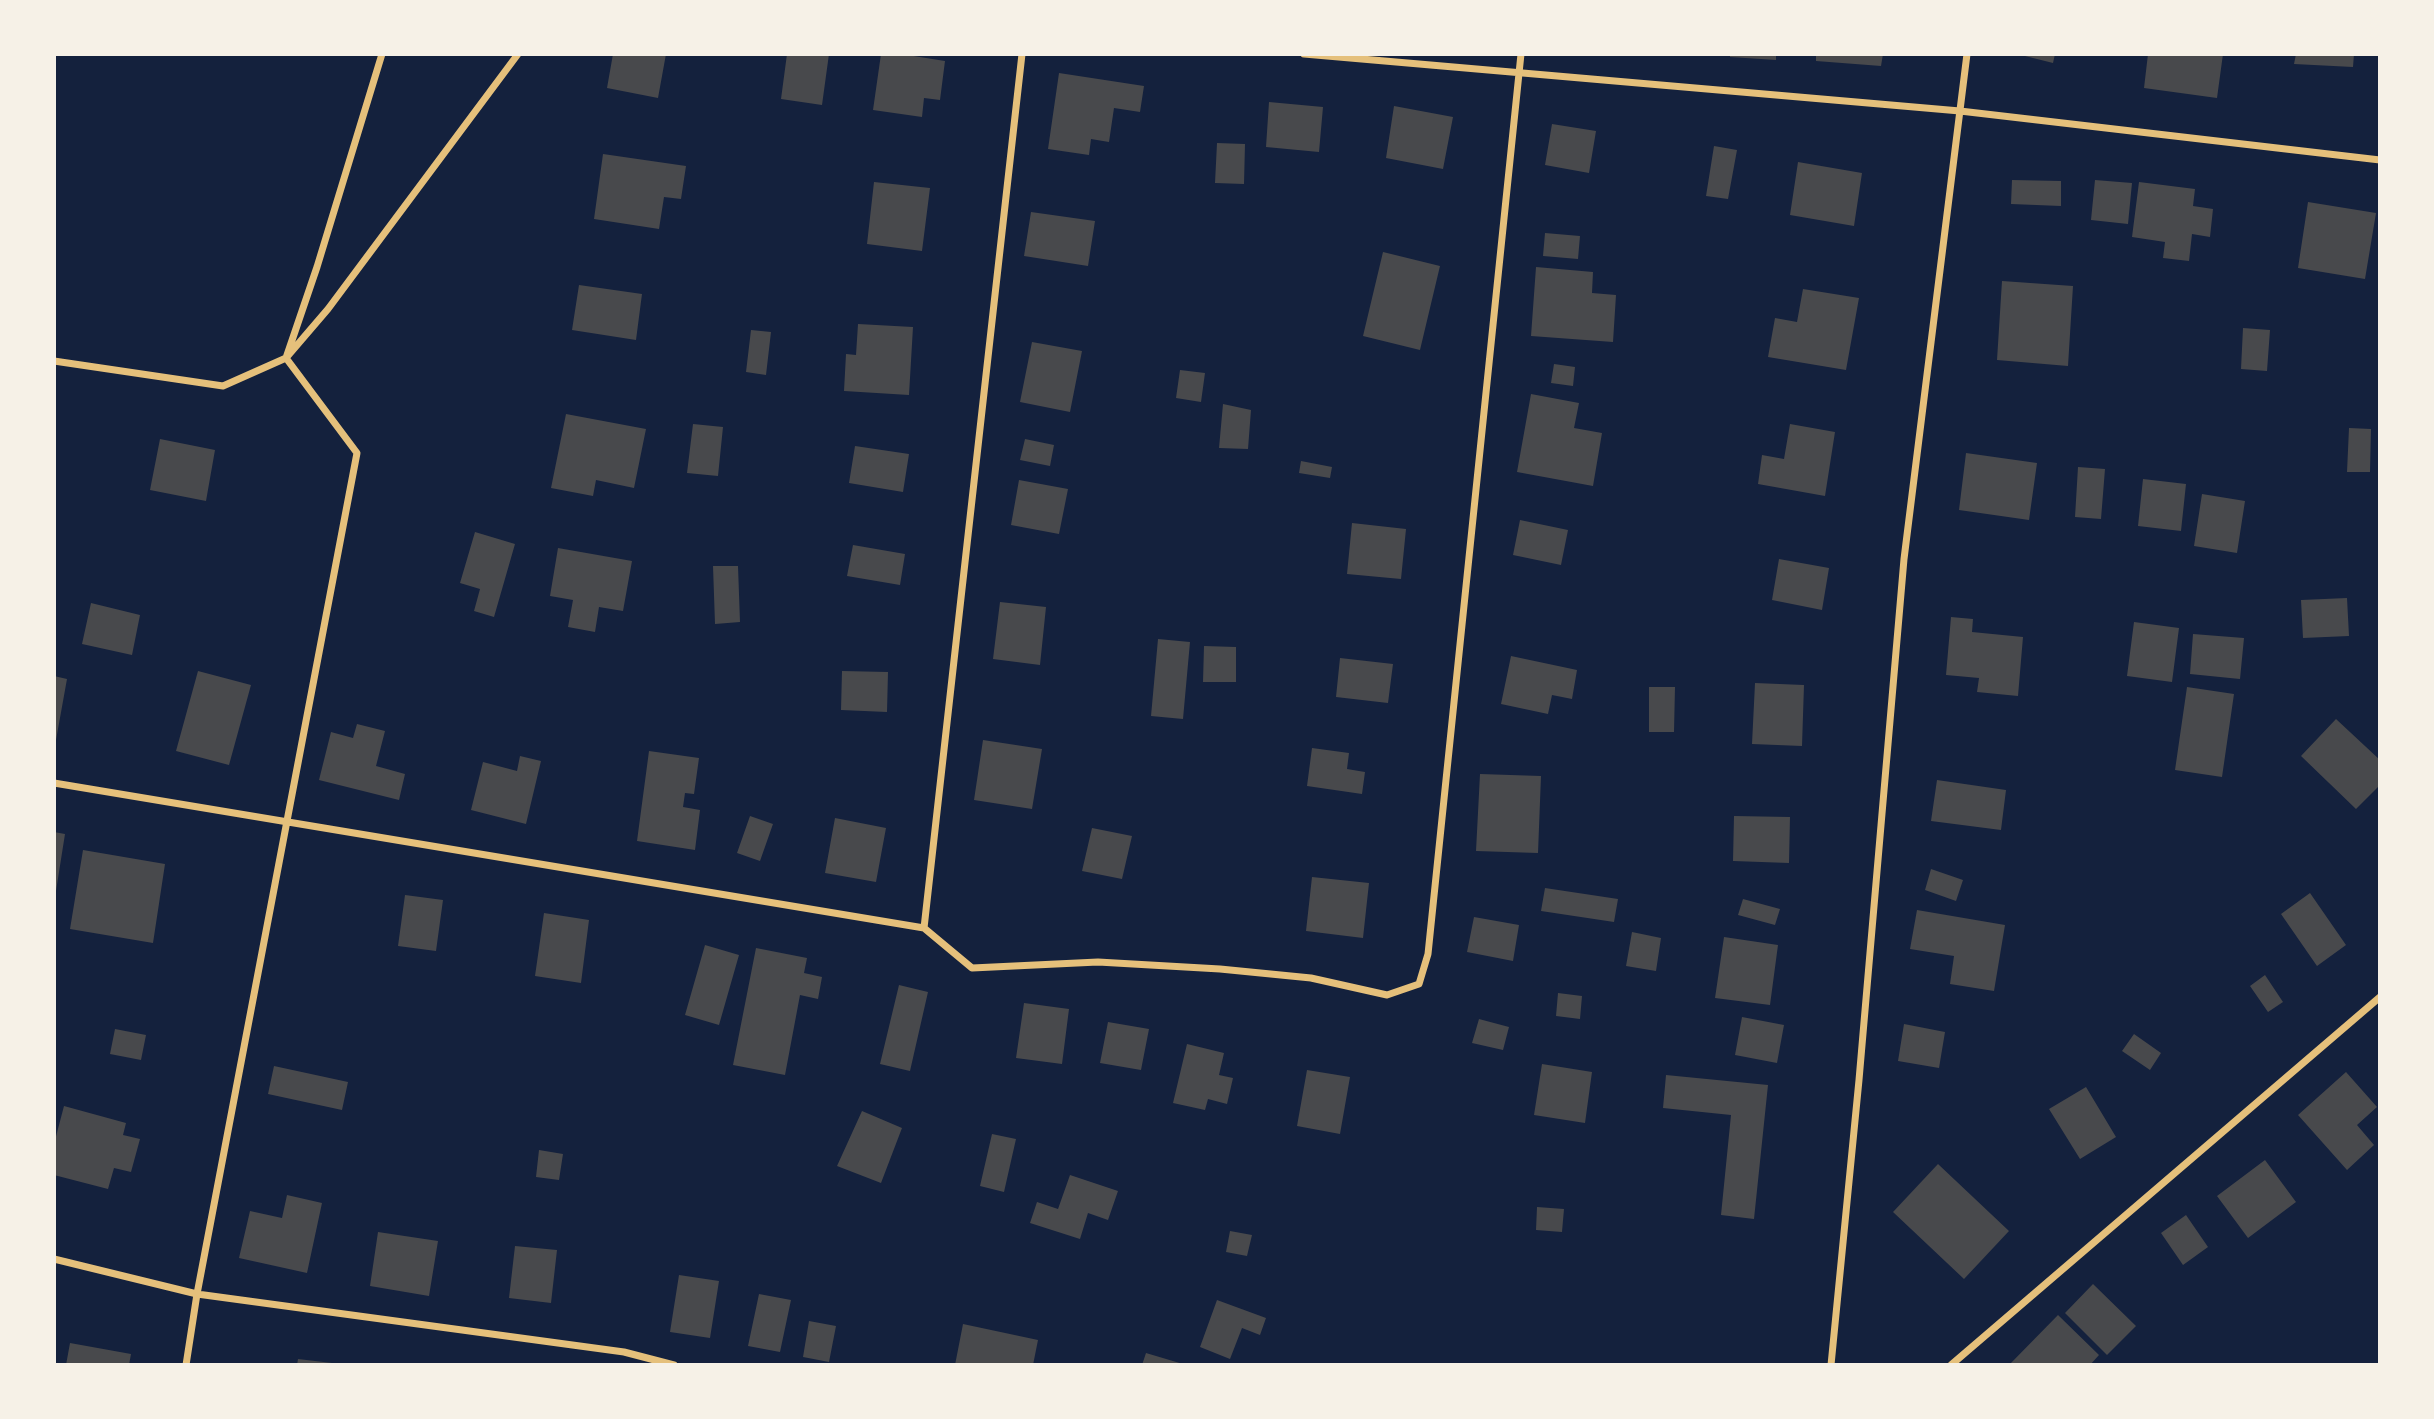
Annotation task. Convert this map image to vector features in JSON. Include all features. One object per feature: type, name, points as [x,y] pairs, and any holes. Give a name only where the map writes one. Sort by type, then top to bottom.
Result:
[{"type":"street","points":[[286,358],[317,267],[382,54]]},
{"type":"street","points":[[54,361],[223,386],[286,358],[328,309],[518,54]]},
{"type":"street","points":[[924,928],[1022,54]]},
{"type":"street","points":[[1304,54],[1519,75],[1960,111],[2380,160]]},
{"type":"street","points":[[54,783],[288,820],[731,898],[924,928],[972,968],[1098,962],[1220,969],[1311,978],[1387,995],[1419,984],[1428,954],[1521,54]]},
{"type":"street","points":[[1831,1365],[1858,1093],[1904,559],[1967,54]]},
{"type":"street","points":[[186,1365],[197,1294],[357,453],[286,358]]},
{"type":"street","points":[[1951,1365],[2380,997]]},
{"type":"street","points":[[54,1259],[197,1294],[624,1352],[674,1365]]},
{"type":"building","points":[[613,54],[666,54],[658,98],[607,88]]},
{"type":"building","points":[[787,54],[829,54],[822,105],[781,99]]},
{"type":"building","points":[[881,54],[901,54],[945,61],[940,100],[924,98],[922,117],[873,110]]},
{"type":"building","points":[[1730,54],[1776,54],[1776,60],[1730,57]]},
{"type":"building","points":[[1816,54],[1883,54],[1881,66],[1816,61]]},
{"type":"building","points":[[2017,54],[2055,54],[2053,63]]},
{"type":"building","points":[[2148,54],[2223,54],[2217,98],[2144,88]]},
{"type":"building","points":[[2296,54],[2354,54],[2353,67],[2294,64]]},
{"type":"building","points":[[1059,73],[1144,86],[1140,112],[1114,108],[1109,142],[1091,139],[1089,155],[1048,149]]},
{"type":"building","points":[[1269,102],[1323,107],[1319,152],[1266,147]]},
{"type":"building","points":[[1394,106],[1453,117],[1443,169],[1386,158]]},
{"type":"building","points":[[1552,124],[1596,131],[1589,173],[1545,165]]},
{"type":"building","points":[[1217,143],[1245,144],[1244,184],[1215,183]]},
{"type":"building","points":[[1714,146],[1737,150],[1728,199],[1706,196]]},
{"type":"building","points":[[603,154],[686,166],[681,199],[664,197],[659,229],[594,219]]},
{"type":"building","points":[[1798,162],[1862,173],[1854,226],[1790,215]]},
{"type":"building","points":[[2012,180],[2061,181],[2061,206],[2011,204]]},
{"type":"building","points":[[2095,180],[2132,183],[2128,224],[2091,220]]},
{"type":"building","points":[[874,182],[930,188],[922,251],[867,244]]},
{"type":"building","points":[[2139,182],[2195,189],[2193,206],[2213,209],[2210,237],[2192,234],[2189,261],[2163,258],[2165,242],[2132,237]]},
{"type":"building","points":[[2308,202],[2376,213],[2365,279],[2298,268]]},
{"type":"building","points":[[1031,212],[1095,221],[1088,266],[1024,256]]},
{"type":"building","points":[[1545,233],[1580,236],[1578,259],[1543,256]]},
{"type":"building","points":[[1383,252],[1440,266],[1420,350],[1363,336]]},
{"type":"building","points":[[1536,267],[1593,272],[1592,293],[1616,295],[1613,342],[1531,336]]},
{"type":"building","points":[[2002,281],[2073,286],[2068,366],[1997,360]]},
{"type":"building","points":[[579,285],[642,294],[636,340],[572,330]]},
{"type":"building","points":[[1803,289],[1859,298],[1846,370],[1768,357],[1775,318],[1797,322]]},
{"type":"building","points":[[858,324],[913,327],[909,395],[844,391],[846,354],[856,355]]},
{"type":"building","points":[[2243,328],[2270,330],[2267,371],[2241,369]]},
{"type":"building","points":[[751,330],[771,332],[766,375],[746,372]]},
{"type":"building","points":[[1032,342],[1082,351],[1070,412],[1020,402]]},
{"type":"building","points":[[1554,364],[1575,367],[1573,386],[1551,383]]},
{"type":"building","points":[[1180,370],[1205,373],[1201,402],[1176,398]]},
{"type":"building","points":[[1531,394],[1579,403],[1574,428],[1602,433],[1593,486],[1517,472]]},
{"type":"building","points":[[1223,404],[1251,410],[1248,449],[1219,448]]},
{"type":"building","points":[[566,414],[646,429],[634,488],[596,480],[593,496],[551,488]]},
{"type":"building","points":[[693,424],[723,427],[718,476],[687,473]]},
{"type":"building","points":[[1790,424],[1835,432],[1825,496],[1758,484],[1762,455],[1784,459]]},
{"type":"building","points":[[2349,428],[2371,429],[2370,472],[2347,472]]},
{"type":"building","points":[[160,439],[215,450],[206,501],[150,490]]},
{"type":"building","points":[[1025,439],[1054,445],[1050,466],[1020,460]]},
{"type":"building","points":[[855,446],[909,454],[903,492],[849,483]]},
{"type":"building","points":[[1966,453],[2037,463],[2029,520],[1959,510]]},
{"type":"building","points":[[1301,461],[1332,467],[1330,478],[1299,473]]},
{"type":"building","points":[[2078,467],[2105,469],[2101,519],[2075,517]]},
{"type":"building","points":[[2143,479],[2186,484],[2181,531],[2138,526]]},
{"type":"building","points":[[1019,480],[1068,489],[1059,534],[1011,525]]},
{"type":"building","points":[[2202,494],[2245,501],[2237,553],[2194,546]]},
{"type":"building","points":[[1520,520],[1568,530],[1561,565],[1513,555]]},
{"type":"building","points":[[1352,523],[1406,529],[1401,579],[1347,574]]},
{"type":"building","points":[[475,532],[515,544],[494,617],[474,611],[480,589],[460,583]]},
{"type":"building","points":[[853,545],[905,554],[900,585],[847,576]]},
{"type":"building","points":[[558,548],[632,561],[623,611],[599,607],[595,632],[568,627],[573,600],[550,596]]},
{"type":"building","points":[[1779,559],[1829,568],[1822,610],[1772,600]]},
{"type":"building","points":[[713,566],[738,566],[740,622],[715,624]]},
{"type":"building","points":[[2347,598],[2349,636],[2303,638],[2301,600]]},
{"type":"building","points":[[1000,602],[1046,607],[1040,665],[993,659]]},
{"type":"building","points":[[91,603],[140,615],[132,655],[82,644]]},
{"type":"building","points":[[1951,617],[1973,619],[1972,632],[2023,637],[2018,696],[1977,692],[1979,678],[1946,675]]},
{"type":"building","points":[[2134,622],[2179,628],[2172,682],[2127,676]]},
{"type":"building","points":[[2193,634],[2244,638],[2240,679],[2190,674]]},
{"type":"building","points":[[1158,639],[1190,642],[1183,719],[1151,716]]},
{"type":"building","points":[[1204,646],[1236,647],[1236,682],[1203,682]]},
{"type":"building","points":[[1511,656],[1577,670],[1572,699],[1552,695],[1548,714],[1501,704]]},
{"type":"building","points":[[1340,658],[1393,664],[1388,703],[1336,697]]},
{"type":"building","points":[[198,671],[251,685],[229,765],[176,751]]},
{"type":"building","points":[[842,671],[888,672],[887,712],[841,710]]},
{"type":"building","points":[[54,676],[67,679],[56,740],[54,740]]},
{"type":"building","points":[[1755,683],[1804,685],[1802,746],[1752,744]]},
{"type":"building","points":[[1649,687],[1675,687],[1674,732],[1649,732]]},
{"type":"building","points":[[2187,687],[2234,694],[2222,777],[2175,770]]},
{"type":"building","points":[[2336,719],[2380,760],[2380,785],[2356,809],[2301,756]]},
{"type":"building","points":[[357,724],[385,731],[376,766],[405,774],[399,800],[319,780],[331,732],[353,738]]},
{"type":"building","points":[[983,740],[1042,749],[1032,809],[974,800]]},
{"type":"building","points":[[1312,748],[1349,753],[1347,769],[1365,772],[1362,794],[1307,786]]},
{"type":"building","points":[[649,751],[699,758],[694,794],[685,793],[683,807],[700,810],[695,850],[637,841]]},
{"type":"building","points":[[520,756],[541,761],[526,824],[471,810],[483,762],[517,771]]},
{"type":"building","points":[[1480,774],[1541,776],[1538,853],[1476,851]]},
{"type":"building","points":[[1937,780],[2006,790],[2001,830],[1931,821]]},
{"type":"building","points":[[750,816],[773,824],[760,861],[737,853]]},
{"type":"building","points":[[1734,816],[1790,817],[1789,863],[1733,861]]},
{"type":"building","points":[[835,818],[886,828],[876,882],[825,873]]},
{"type":"building","points":[[1092,828],[1132,836],[1122,879],[1082,871]]},
{"type":"building","points":[[54,832],[65,834],[56,891],[54,891]]},
{"type":"building","points":[[83,850],[165,864],[153,943],[70,929]]},
{"type":"building","points":[[1931,869],[1963,880],[1956,901],[1925,890]]},
{"type":"building","points":[[1312,877],[1369,883],[1363,938],[1306,931]]},
{"type":"building","points":[[1545,888],[1618,899],[1614,922],[1541,911]]},
{"type":"building","points":[[2310,893],[2346,945],[2317,966],[2281,914]]},
{"type":"building","points":[[405,895],[443,900],[436,951],[398,946]]},
{"type":"building","points":[[1743,899],[1780,909],[1775,925],[1738,915]]},
{"type":"building","points":[[1917,910],[2005,925],[1994,991],[1950,984],[1954,956],[1910,949]]},
{"type":"building","points":[[544,913],[589,920],[581,983],[535,976]]},
{"type":"building","points":[[1474,917],[1519,925],[1513,961],[1467,952]]},
{"type":"building","points":[[1632,932],[1661,938],[1656,971],[1626,966]]},
{"type":"building","points":[[1724,937],[1778,945],[1770,1005],[1715,998]]},
{"type":"building","points":[[705,945],[739,955],[719,1025],[685,1015]]},
{"type":"building","points":[[756,948],[807,958],[804,973],[822,977],[818,999],[800,995],[785,1075],[733,1065]]},
{"type":"building","points":[[2265,975],[2283,1002],[2268,1012],[2250,986]]},
{"type":"building","points":[[899,985],[928,992],[910,1071],[880,1064]]},
{"type":"building","points":[[1558,993],[1582,996],[1580,1019],[1556,1016]]},
{"type":"building","points":[[1024,1003],[1069,1009],[1062,1064],[1016,1058]]},
{"type":"building","points":[[1742,1017],[1784,1025],[1777,1063],[1735,1055]]},
{"type":"building","points":[[1479,1019],[1509,1027],[1503,1050],[1472,1043]]},
{"type":"building","points":[[1108,1022],[1149,1029],[1141,1070],[1100,1063]]},
{"type":"building","points":[[1904,1024],[1945,1032],[1939,1068],[1898,1061]]},
{"type":"building","points":[[115,1029],[146,1035],[141,1060],[110,1054]]},
{"type":"building","points":[[2134,1034],[2161,1053],[2150,1070],[2122,1051]]},
{"type":"building","points":[[1187,1044],[1224,1053],[1219,1075],[1233,1078],[1227,1104],[1208,1099],[1205,1110],[1173,1103]]},
{"type":"building","points":[[1542,1064],[1592,1072],[1585,1123],[1534,1115]]},
{"type":"building","points":[[274,1066],[348,1082],[342,1110],[268,1094]]},
{"type":"building","points":[[1307,1070],[1350,1077],[1340,1134],[1297,1126]]},
{"type":"building","points":[[2346,1072],[2377,1107],[2357,1125],[2374,1145],[2347,1170],[2298,1115]]},
{"type":"building","points":[[1666,1075],[1768,1085],[1754,1219],[1721,1215],[1731,1115],[1663,1108]]},
{"type":"building","points":[[2086,1087],[2116,1137],[2080,1159],[2049,1109]]},
{"type":"building","points":[[64,1106],[126,1123],[123,1135],[140,1139],[131,1172],[114,1168],[108,1189],[54,1175],[54,1144]]},
{"type":"building","points":[[862,1111],[902,1128],[881,1183],[837,1166]]},
{"type":"building","points":[[992,1134],[1016,1139],[1004,1192],[980,1186]]},
{"type":"building","points":[[539,1150],[563,1154],[559,1180],[536,1177]]},
{"type":"building","points":[[2265,1160],[2296,1202],[2248,1238],[2217,1196]]},
{"type":"building","points":[[1938,1164],[2009,1231],[1964,1279],[1893,1212]]},
{"type":"building","points":[[1070,1175],[1118,1191],[1108,1220],[1088,1213],[1080,1239],[1030,1223],[1037,1202],[1058,1209]]},
{"type":"building","points":[[287,1195],[322,1203],[307,1273],[239,1258],[250,1211],[282,1218]]},
{"type":"building","points":[[1537,1207],[1564,1209],[1562,1232],[1536,1230]]},
{"type":"building","points":[[2186,1215],[2208,1247],[2183,1265],[2161,1233]]},
{"type":"building","points":[[1230,1231],[1252,1235],[1247,1256],[1226,1252]]},
{"type":"building","points":[[378,1232],[438,1241],[429,1296],[370,1286]]},
{"type":"building","points":[[515,1246],[557,1250],[551,1303],[509,1298]]},
{"type":"building","points":[[679,1275],[719,1281],[710,1338],[670,1332]]},
{"type":"building","points":[[2093,1284],[2136,1326],[2107,1355],[2065,1313]]},
{"type":"building","points":[[759,1294],[791,1300],[780,1352],[748,1346]]},
{"type":"building","points":[[1217,1300],[1266,1318],[1260,1335],[1242,1328],[1230,1359],[1200,1347]]},
{"type":"building","points":[[2058,1315],[2099,1355],[2090,1365],[2009,1365]]},
{"type":"building","points":[[809,1321],[836,1326],[829,1362],[803,1357]]},
{"type":"building","points":[[963,1324],[1038,1340],[1033,1365],[955,1365]]},
{"type":"building","points":[[70,1343],[131,1354],[129,1365],[66,1365]]},
{"type":"building","points":[[1146,1353],[1183,1364],[1183,1365],[1142,1365]]},
{"type":"building","points":[[298,1359],[332,1363],[332,1365],[297,1365]]}]
